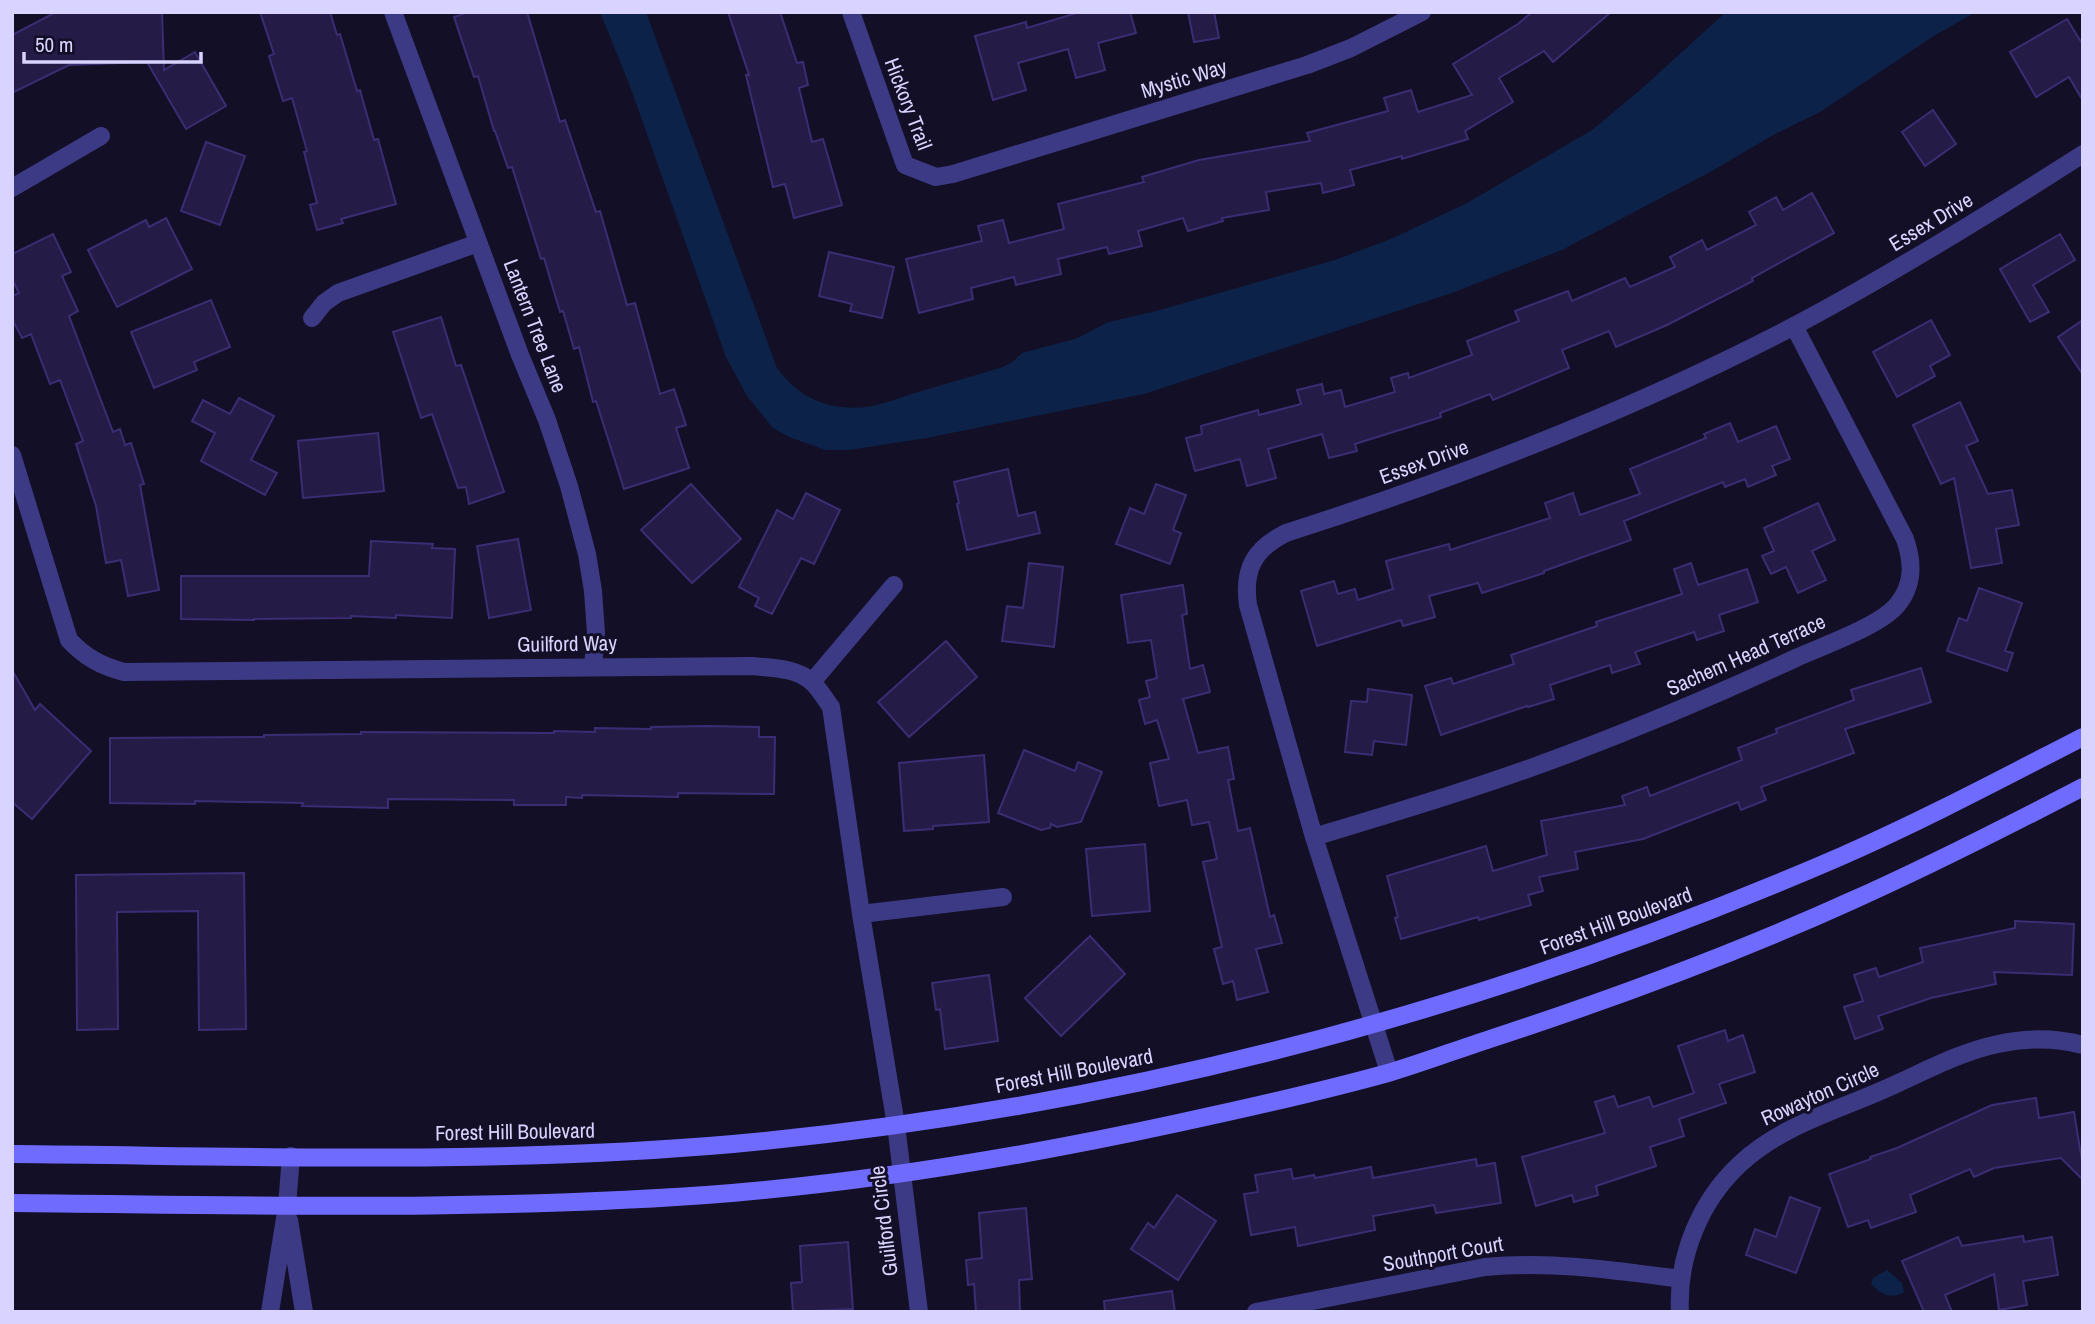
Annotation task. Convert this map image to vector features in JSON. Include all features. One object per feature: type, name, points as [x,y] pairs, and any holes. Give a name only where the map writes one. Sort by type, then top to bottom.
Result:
[{"type":"main road","name":"Forest Hill Boulevard","points":[[12,1154],[468,1158],[607,1153],[735,1144],[896,1125],[1084,1094],[1237,1061],[1373,1025],[1556,968],[1702,914],[1846,854],[2083,737]]},
{"type":"main road","points":[[12,1203],[471,1206],[610,1202],[738,1192],[902,1174],[1087,1143],[1240,1110],[1389,1072],[1559,1017],[1705,963],[1849,902],[1974,843],[2083,787]]},
{"type":"street","name":"Lantern Tree Lane","points":[[393,12],[520,355],[547,420],[569,486],[587,554],[593,591],[596,633],[593,666]]},
{"type":"street","name":"Hickory Trail","points":[[851,12],[905,165],[936,177],[953,174]]},
{"type":"street","name":"Mystic Way","points":[[953,174],[1307,65],[1351,48],[1422,12]]},
{"type":"street","points":[[12,188],[101,136]]},
{"type":"street","name":"Essex Drive","points":[[1389,1072],[1314,838],[1248,605],[1246,587],[1249,570],[1257,554],[1270,541],[1286,533],[1455,476],[1574,429],[1691,377],[1794,326],[1961,232],[2082,156]]},
{"type":"street","points":[[312,318],[324,303],[338,293],[478,243]]},
{"type":"street","name":"Sachem Head Terrace","points":[[1314,838],[1443,798],[1569,754],[1710,698],[1847,635],[1883,617],[1897,606],[1906,591],[1911,573],[1911,555],[1794,326]]},
{"type":"street","name":"Guilford Way","points":[[12,455],[69,640],[87,656],[108,668],[124,672],[752,666],[798,673],[812,682]]},
{"type":"street","points":[[894,585],[812,682],[831,706],[861,914],[896,1125]]},
{"type":"street","points":[[861,914],[1003,897]]},
{"type":"street","name":"Rowayton Circle","points":[[1680,1312],[1684,1261],[1694,1231],[1718,1188],[1739,1164],[1765,1143],[1793,1128],[1967,1053],[1998,1044],[2030,1040],[2063,1041],[2083,1045]]},
{"type":"street","name":"Guilford Circle","points":[[896,1125],[919,1312]]},
{"type":"street","points":[[270,1312],[287,1206],[291,1156]]},
{"type":"street","points":[[287,1206],[304,1312]]},
{"type":"street","name":"Southport Court","points":[[1256,1312],[1485,1267],[1519,1264],[1572,1265],[1681,1279]]},
{"type":"water","points":[[600,12],[646,12],[777,368],[805,395],[827,404],[852,408],[879,405],[1000,368],[1022,353],[1078,338],[1108,322],[1335,260],[1391,239],[1467,203],[1592,130],[1726,12],[1976,12],[1932,37],[1820,112],[1775,134],[1712,171],[1562,250],[1452,293],[1144,394],[927,438],[849,450],[825,450],[773,428],[747,396],[726,357],[631,89]]},
{"type":"water","points":[[1887,1270],[1902,1283],[1904,1292],[1895,1296],[1886,1295],[1871,1284],[1873,1278]]},
{"type":"building","points":[[56,12],[162,12],[164,70],[195,52],[226,106],[186,129],[147,62],[69,65],[12,93],[12,35]]},
{"type":"building","points":[[260,12],[330,12],[337,35],[340,34],[357,91],[360,90],[374,140],[378,139],[396,204],[341,219],[343,223],[317,230],[310,205],[317,203],[304,152],[307,151],[292,98],[283,101],[269,56],[274,54]]},
{"type":"building","points":[[468,12],[527,12],[560,122],[565,120],[596,212],[600,211],[627,305],[635,303],[660,394],[674,389],[686,425],[676,428],[689,468],[624,489],[596,401],[593,402],[579,347],[574,349],[544,258],[541,259],[512,167],[508,168],[478,76],[474,77],[454,17]]},
{"type":"building","points":[[728,12],[780,12],[797,63],[803,62],[808,85],[799,88],[812,142],[823,139],[842,205],[794,218],[785,184],[773,187],[746,75],[749,75]]},
{"type":"building","points":[[1080,12],[1130,12],[1136,33],[1098,43],[1105,70],[1076,78],[1068,49],[1018,63],[1026,90],[993,100],[975,36],[1026,22],[1027,28]]},
{"type":"building","points":[[1188,12],[1214,12],[1219,38],[1194,42]]},
{"type":"building","points":[[1532,12],[1611,12],[1553,62],[1544,51],[1499,78],[1513,102],[1465,131],[1468,139],[1402,159],[1402,156],[1350,170],[1354,185],[1323,193],[1321,183],[1266,192],[1269,210],[1222,218],[1223,221],[1188,231],[1183,218],[1138,231],[1142,246],[1109,254],[1107,247],[1058,259],[1061,274],[1016,285],[1014,277],[971,288],[973,299],[919,313],[906,259],[982,241],[978,226],[1003,220],[1009,243],[1064,229],[1058,204],[1144,182],[1142,177],[1199,160],[1310,141],[1307,133],[1388,111],[1384,98],[1411,90],[1418,112],[1472,95],[1453,64],[1518,24]]},
{"type":"building","points":[[2067,19],[2083,45],[2083,101],[2069,77],[2036,97],[2010,52]]},
{"type":"building","points":[[1933,110],[1956,144],[1925,166],[1902,132]]},
{"type":"building","points":[[206,142],[245,156],[220,225],[181,211]]},
{"type":"building","points":[[1812,193],[1834,233],[1752,278],[1753,281],[1667,325],[1616,347],[1609,331],[1562,350],[1569,368],[1493,400],[1490,394],[1440,413],[1441,417],[1355,444],[1357,451],[1329,458],[1322,434],[1268,449],[1276,478],[1247,486],[1240,459],[1195,471],[1186,438],[1202,434],[1201,426],[1258,410],[1259,415],[1301,404],[1297,390],[1322,384],[1324,394],[1341,390],[1345,407],[1395,392],[1391,378],[1408,373],[1409,378],[1472,355],[1467,341],[1519,321],[1515,311],[1568,291],[1572,301],[1625,278],[1630,287],[1675,267],[1670,257],[1702,240],[1707,250],[1756,225],[1749,212],[1776,197],[1783,210]]},
{"type":"building","points":[[166,218],[192,269],[117,307],[88,250],[146,220],[149,227]]},
{"type":"building","points":[[53,234],[71,272],[62,276],[78,311],[69,316],[113,432],[120,429],[125,445],[131,443],[144,484],[140,485],[159,590],[128,596],[121,560],[106,563],[96,506],[76,444],[83,441],[60,380],[50,384],[31,334],[22,338],[12,319],[12,296],[19,293],[12,279],[12,254]]},
{"type":"building","points":[[2060,234],[2075,260],[2033,285],[2049,312],[2030,322],[2000,269]]},
{"type":"building","points":[[829,252],[894,267],[882,318],[850,311],[852,304],[819,296]]},
{"type":"building","points":[[211,300],[230,347],[194,362],[197,370],[154,388],[131,332]]},
{"type":"building","points":[[441,317],[456,366],[461,365],[504,492],[469,504],[466,487],[458,488],[432,414],[421,418],[393,332]]},
{"type":"building","points":[[1931,320],[1950,355],[1930,366],[1935,376],[1897,397],[1873,352]]},
{"type":"building","points":[[2083,320],[2083,375],[2058,337]]},
{"type":"building","points":[[239,398],[274,416],[251,460],[277,473],[265,495],[201,461],[215,433],[192,421],[203,400],[230,414]]},
{"type":"building","points":[[1960,402],[1978,441],[1966,446],[1988,494],[2012,490],[2019,525],[1996,529],[2002,563],[1971,568],[1954,478],[1941,484],[1913,425]]},
{"type":"building","points":[[1730,423],[1738,442],[1776,426],[1790,459],[1772,466],[1776,475],[1748,487],[1745,479],[1725,487],[1723,482],[1624,521],[1631,540],[1482,593],[1478,583],[1429,596],[1435,617],[1403,626],[1401,620],[1317,646],[1301,591],[1334,581],[1338,594],[1355,589],[1358,600],[1393,589],[1386,561],[1449,544],[1450,550],[1550,518],[1545,503],[1573,493],[1580,515],[1640,494],[1630,469],[1706,438],[1704,434]]},
{"type":"building","points":[[378,433],[384,491],[303,498],[298,441]]},
{"type":"building","points":[[1008,469],[1018,516],[1035,512],[1040,533],[967,550],[954,482]]},
{"type":"building","points":[[691,484],[741,539],[692,583],[641,530]]},
{"type":"building","points":[[1156,484],[1186,495],[1173,530],[1181,533],[1170,564],[1116,544],[1130,508],[1144,514]]},
{"type":"building","points":[[806,493],[840,510],[814,564],[801,558],[772,614],[755,606],[759,598],[739,587],[777,510],[793,519]]},
{"type":"building","points":[[1818,503],[1835,540],[1812,551],[1826,580],[1798,593],[1786,567],[1771,574],[1762,556],[1774,551],[1764,528]]},
{"type":"building","points":[[518,539],[531,610],[489,618],[477,546]]},
{"type":"building","points":[[371,541],[433,544],[432,548],[455,549],[452,618],[396,615],[396,618],[351,616],[254,620],[181,619],[181,576],[369,576]]},
{"type":"building","points":[[1029,563],[1063,567],[1054,647],[1002,641],[1007,606],[1023,608]]},
{"type":"building","points":[[1691,563],[1698,585],[1747,569],[1758,602],[1719,615],[1724,631],[1697,640],[1694,632],[1635,652],[1640,664],[1612,673],[1610,665],[1550,685],[1554,699],[1441,735],[1425,686],[1451,678],[1453,684],[1514,664],[1511,655],[1597,626],[1596,622],[1682,594],[1674,569]]},
{"type":"building","points":[[1183,585],[1187,614],[1182,615],[1190,669],[1203,665],[1210,692],[1183,699],[1198,753],[1228,747],[1234,779],[1228,780],[1238,831],[1250,828],[1270,917],[1274,915],[1282,943],[1256,949],[1268,992],[1237,1000],[1233,981],[1223,984],[1214,949],[1222,947],[1203,862],[1217,859],[1209,822],[1192,825],[1187,800],[1159,806],[1150,763],[1169,759],[1157,720],[1145,724],[1139,700],[1150,697],[1146,681],[1157,678],[1151,640],[1128,643],[1121,595]]},
{"type":"building","points":[[1979,588],[2022,603],[2005,651],[2013,653],[2007,671],[1947,651],[1959,618],[1967,621]]},
{"type":"building","points":[[946,641],[977,677],[909,737],[878,702]]},
{"type":"building","points":[[1921,668],[1931,702],[1845,729],[1854,753],[1761,787],[1766,800],[1741,810],[1738,802],[1643,839],[1575,852],[1578,869],[1539,877],[1543,891],[1528,895],[1531,905],[1401,939],[1387,876],[1486,846],[1493,871],[1547,855],[1541,821],[1625,805],[1622,796],[1647,787],[1650,796],[1742,760],[1738,748],[1777,733],[1776,729],[1854,700],[1851,690]]},
{"type":"building","points":[[12,670],[35,710],[40,704],[91,751],[32,819],[12,802]]},
{"type":"building","points":[[1368,689],[1412,695],[1406,745],[1374,741],[1372,755],[1345,752],[1351,701],[1367,702]]},
{"type":"building","points":[[759,727],[759,737],[775,737],[774,794],[678,793],[678,797],[582,795],[582,798],[566,797],[566,805],[514,805],[514,800],[388,799],[388,808],[195,801],[195,804],[110,803],[110,738],[264,737],[361,732],[554,733],[595,732],[595,728]]},
{"type":"building","points":[[1024,750],[1075,771],[1078,762],[1102,772],[1081,822],[1057,827],[1051,824],[1050,828],[1041,830],[998,813]]},
{"type":"building","points":[[984,755],[989,822],[904,831],[899,763]]},
{"type":"building","points":[[1145,844],[1150,911],[1092,916],[1086,849]]},
{"type":"building","points":[[244,873],[246,1029],[199,1030],[198,911],[117,912],[118,1029],[77,1030],[76,875]]},
{"type":"building","points":[[2015,921],[2074,924],[2072,975],[1994,972],[1996,984],[1931,998],[1878,1016],[1883,1029],[1855,1039],[1844,1007],[1863,1001],[1854,975],[1876,968],[1879,977],[1923,962],[1920,948],[2015,928]]},
{"type":"building","points":[[1090,936],[1125,974],[1061,1036],[1025,998]]},
{"type":"building","points":[[989,975],[998,1041],[945,1049],[940,1009],[936,1010],[932,983]]},
{"type":"building","points":[[1725,1030],[1728,1041],[1743,1035],[1755,1072],[1719,1084],[1726,1103],[1679,1119],[1684,1136],[1650,1147],[1656,1166],[1596,1186],[1598,1195],[1574,1202],[1572,1195],[1536,1206],[1522,1157],[1605,1133],[1595,1102],[1614,1096],[1618,1107],[1649,1097],[1653,1107],[1694,1093],[1678,1046]]},
{"type":"building","points":[[2036,1098],[2039,1118],[2074,1112],[2083,1180],[2061,1158],[1994,1168],[1974,1177],[1970,1169],[1910,1195],[1916,1212],[1871,1228],[1868,1220],[1848,1227],[1829,1174],[1897,1148],[1992,1105]]},
{"type":"building","points":[[1476,1159],[1477,1166],[1495,1163],[1501,1203],[1436,1213],[1434,1205],[1373,1216],[1375,1230],[1298,1246],[1295,1227],[1251,1235],[1244,1194],[1258,1192],[1255,1175],[1291,1169],[1293,1179],[1314,1175],[1315,1178],[1371,1167],[1373,1178]]},
{"type":"building","points":[[1177,1195],[1216,1221],[1178,1280],[1131,1249],[1148,1223],[1154,1228]]},
{"type":"building","points":[[1790,1197],[1820,1208],[1796,1273],[1746,1255],[1755,1229],[1776,1237]]},
{"type":"building","points":[[1026,1208],[1032,1279],[1019,1280],[1020,1312],[976,1312],[974,1284],[968,1285],[966,1260],[982,1258],[979,1213]]},
{"type":"building","points":[[2023,1236],[2024,1242],[2052,1237],[2058,1275],[2023,1281],[2027,1305],[1999,1310],[1994,1274],[1945,1295],[1952,1312],[1924,1312],[1902,1261],[1958,1237],[1962,1246]]},
{"type":"building","points":[[848,1242],[853,1309],[793,1312],[791,1283],[802,1282],[800,1246]]},
{"type":"building","points":[[1172,1291],[1175,1312],[1105,1312],[1104,1301]]}]
